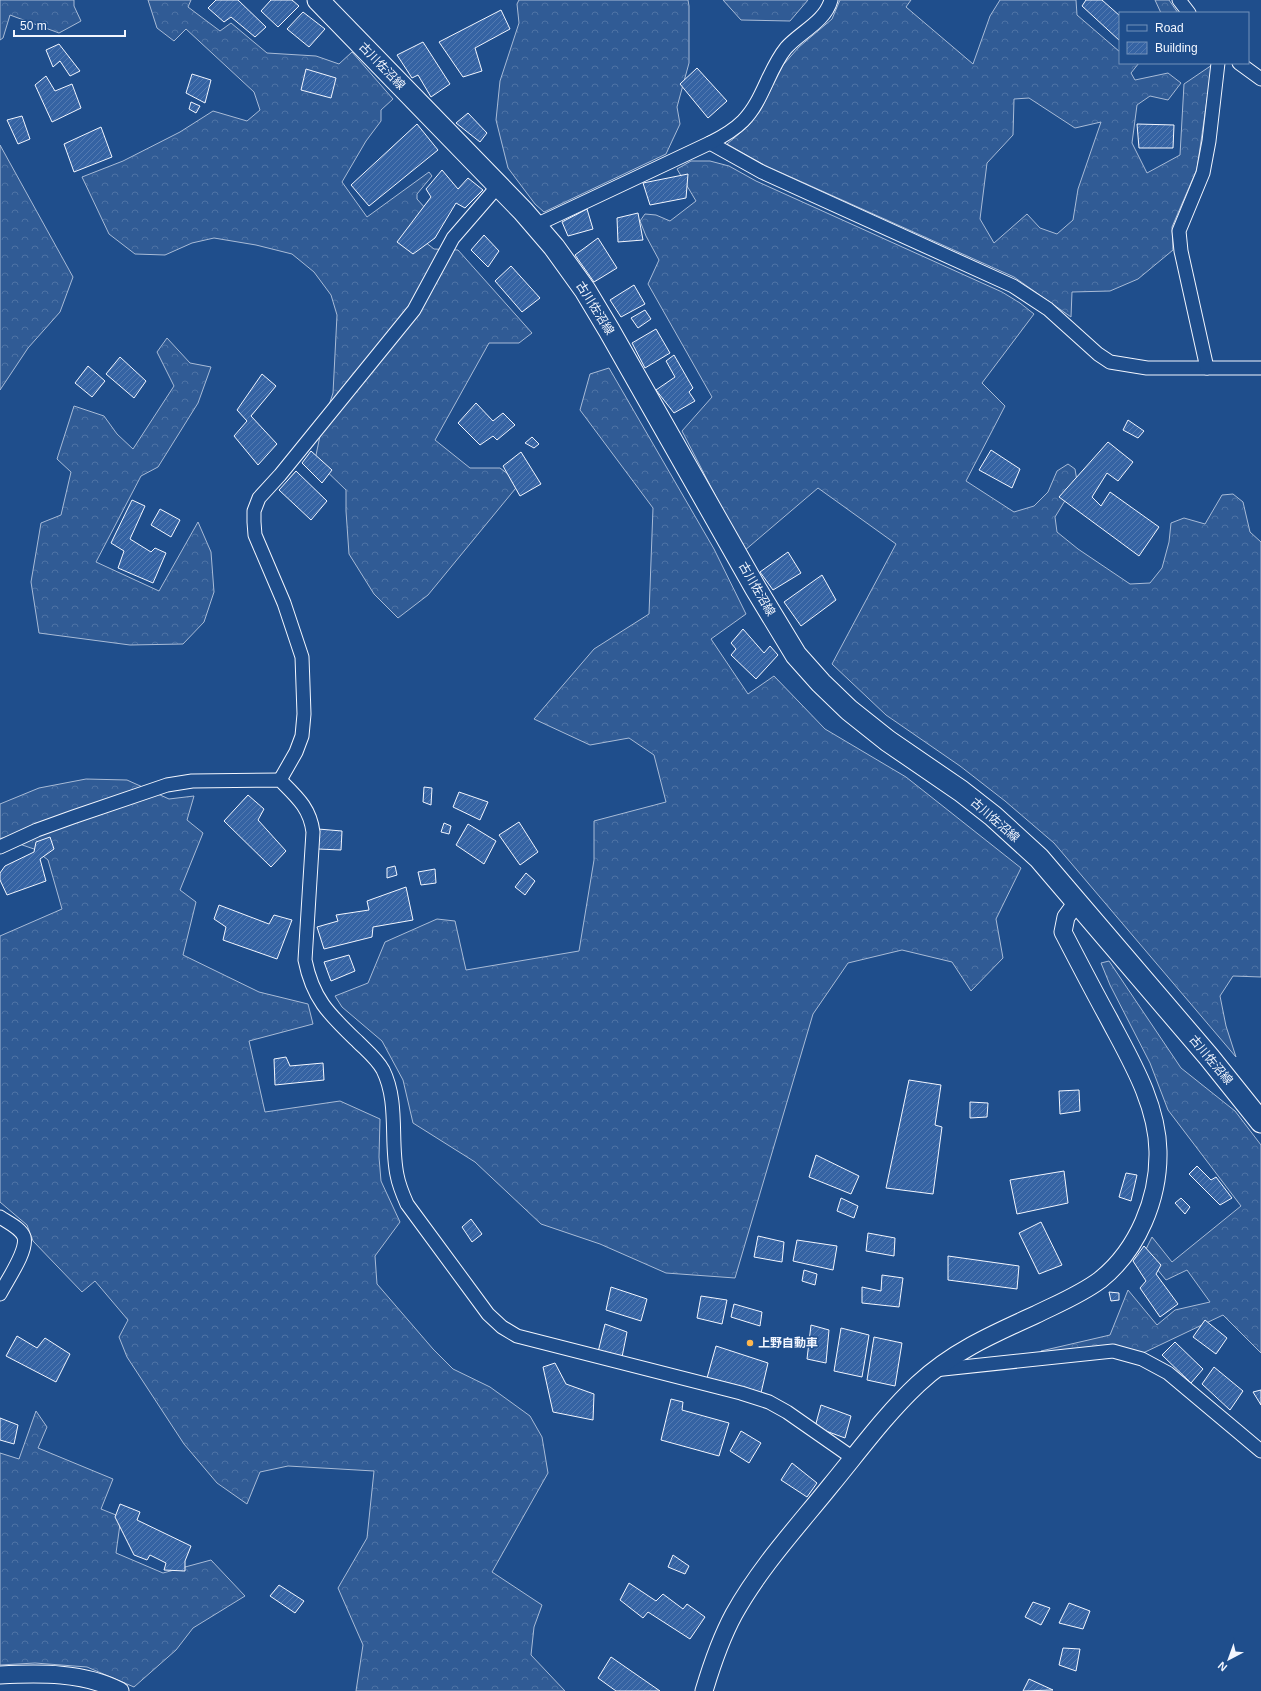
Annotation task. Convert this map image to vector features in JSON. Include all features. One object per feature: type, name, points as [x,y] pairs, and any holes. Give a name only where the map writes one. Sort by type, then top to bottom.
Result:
[{"type":"main road","name":"古川佐沼線","points":[[318,0],[498,186],[554,247],[580,283],[609,330],[756,589],[796,655],[820,683],[849,710],[888,741],[961,791],[993,816],[1039,858],[1214,1063],[1261,1122]]},
{"type":"street","points":[[536,226],[733,131],[744,120],[755,105],[776,61],[787,46],[819,20],[830,5],[831,0]]},
{"type":"street","points":[[1179,0],[1188,12]]},
{"type":"street","points":[[1206,368],[1181,251],[1179,231],[1203,173],[1210,141],[1218,64]]},
{"type":"street","points":[[1240,64],[1261,79]]},
{"type":"street","points":[[710,143],[762,172],[1013,286],[1048,309],[1098,354],[1110,362],[1147,368],[1261,368]]},
{"type":"street","points":[[280,780],[296,752],[302,736],[304,714],[302,657],[284,603],[255,535],[254,511],[259,498],[280,475],[414,310],[453,238],[498,186]]},
{"type":"street","points":[[0,847],[37,830],[167,785],[192,781],[280,780],[305,807],[312,820],[313,832],[306,960],[308,976],[322,1006],[374,1057],[382,1069],[391,1095],[397,1174],[400,1190],[407,1204],[488,1314],[502,1327],[517,1336],[734,1391],[769,1402],[787,1412],[853,1458]]},
{"type":"street","points":[[704,1691],[724,1634],[749,1589],[853,1458],[895,1408],[934,1370],[963,1350],[980,1340],[1078,1294],[1100,1280],[1116,1265],[1132,1244],[1143,1224],[1153,1198],[1158,1150],[1153,1118],[1144,1088],[1125,1048],[1063,932],[1066,917],[1077,902]]},
{"type":"street","points":[[0,1217],[16,1228],[23,1236],[24,1245],[21,1255],[0,1294]]},
{"type":"street","points":[[934,1370],[1113,1351],[1142,1359],[1168,1373],[1261,1451]]},
{"type":"street","points":[[0,1675],[58,1675],[86,1679],[120,1691]]},
{"type":"green space","points":[[0,0],[74,0],[74,6],[81,21],[59,33],[10,15],[3,38],[0,40]]},
{"type":"green space","points":[[148,0],[191,0],[188,7],[220,31],[231,23],[267,53],[316,56],[339,64],[352,52],[393,99],[381,110],[381,121],[366,141],[342,182],[367,217],[429,172],[432,176],[417,194],[417,199],[426,209],[411,231],[434,249],[458,250],[532,333],[519,343],[489,343],[435,440],[470,468],[500,468],[520,483],[428,595],[398,618],[374,594],[349,554],[346,490],[315,460],[322,426],[333,393],[337,315],[331,295],[314,272],[292,254],[256,245],[214,238],[192,243],[165,255],[135,254],[109,234],[82,177],[123,161],[180,132],[213,111],[247,121],[260,110],[254,92],[186,29],[174,41],[157,28]]},
{"type":"green space","points":[[519,0],[688,0],[689,6],[689,63],[677,107],[680,124],[666,154],[544,212],[535,204],[508,168],[496,120],[500,81],[519,23],[517,4]]},
{"type":"green space","points":[[723,0],[808,0],[790,21],[741,20]]},
{"type":"green space","points":[[840,0],[911,0],[906,7],[973,64],[990,16],[1000,0],[1076,0],[1077,15],[1119,51],[1119,64],[1138,64],[1131,73],[1135,80],[1168,73],[1181,83],[1168,100],[1150,96],[1137,105],[1132,143],[1147,173],[1180,155],[1184,84],[1212,65],[1197,169],[1172,227],[1173,250],[1138,279],[1110,291],[1072,292],[1071,317],[1014,277],[764,165],[727,144],[747,127],[760,111],[783,65],[799,47],[832,19]],"holes":[[[1029,98],[1075,128],[1101,122],[1078,189],[1073,220],[1057,234],[1040,228],[1027,214],[994,243],[980,219],[987,163],[1013,135],[1014,99]]]},
{"type":"green space","points":[[1155,0],[1169,0],[1177,12],[1161,12]]},
{"type":"green space","points":[[0,145],[73,277],[60,312],[28,348],[0,390]]},
{"type":"green space","points":[[691,161],[710,161],[729,166],[756,181],[1002,292],[1034,314],[982,383],[1005,406],[966,481],[1014,512],[1034,506],[1048,492],[1057,471],[1068,464],[1075,469],[1077,481],[1055,517],[1057,532],[1078,549],[1130,584],[1150,583],[1162,568],[1169,542],[1171,523],[1184,518],[1205,524],[1222,495],[1233,494],[1243,502],[1250,532],[1261,542],[1261,977],[1233,976],[1220,996],[1226,1026],[1236,1057],[1054,843],[1005,801],[960,766],[886,715],[832,664],[896,544],[818,488],[744,551],[682,431],[712,397],[648,284],[659,260],[640,221],[645,214],[656,215],[670,221],[696,201],[677,169]]},
{"type":"green space","points":[[167,338],[190,363],[211,367],[198,403],[158,467],[141,476],[96,562],[159,591],[198,522],[211,552],[214,592],[204,622],[183,644],[130,645],[39,633],[31,582],[41,523],[61,515],[71,472],[57,459],[74,406],[104,416],[117,434],[133,449],[174,386],[157,352]]},
{"type":"green space","points":[[609,368],[714,549],[746,614],[711,639],[748,694],[774,676],[825,729],[906,777],[1021,868],[996,919],[1003,958],[971,991],[952,962],[902,950],[848,963],[813,1014],[735,1278],[666,1273],[600,1244],[541,1224],[475,1162],[413,1123],[403,1080],[382,1041],[342,1007],[335,996],[368,983],[385,942],[437,919],[455,921],[466,970],[579,951],[594,860],[594,821],[666,802],[654,755],[629,738],[590,745],[534,719],[594,649],[649,614],[653,508],[580,410],[590,374]]},
{"type":"green space","points":[[86,779],[127,780],[169,799],[194,796],[187,820],[203,833],[180,890],[196,902],[183,955],[259,992],[308,1004],[313,1024],[249,1041],[265,1112],[340,1101],[380,1119],[379,1157],[381,1181],[400,1222],[375,1256],[377,1284],[433,1349],[453,1369],[490,1387],[530,1416],[542,1437],[548,1473],[492,1572],[542,1605],[534,1627],[531,1655],[565,1691],[356,1691],[363,1645],[338,1588],[367,1538],[374,1471],[288,1466],[260,1472],[247,1504],[217,1483],[184,1444],[127,1357],[119,1337],[128,1320],[95,1281],[82,1292],[33,1241],[27,1225],[0,1202],[0,936],[62,909],[48,860],[34,849],[2,838],[0,839],[0,804],[39,788]]},
{"type":"green space","points":[[1109,961],[1181,1068],[1235,1111],[1261,1145],[1261,1353],[1223,1315],[1143,1353],[1042,1353],[1041,1351],[1110,1335],[1128,1290],[1157,1325],[1175,1310],[1210,1302],[1187,1270],[1166,1280],[1144,1253],[1152,1237],[1172,1262],[1241,1206],[1168,1110],[1150,1063],[1110,985],[1101,963]]},
{"type":"green space","points":[[36,1411],[47,1427],[38,1448],[113,1479],[101,1509],[121,1517],[116,1553],[163,1573],[211,1560],[245,1596],[193,1628],[176,1650],[134,1687],[87,1667],[35,1663],[0,1665],[0,1453],[19,1459]]},
{"type":"building","points":[[216,0],[238,0],[266,27],[255,37],[231,17],[224,22],[208,8]]},
{"type":"building","points":[[271,0],[292,0],[299,6],[278,27],[261,11]]},
{"type":"building","points":[[1086,0],[1102,0],[1119,15],[1119,40],[1082,6]]},
{"type":"building","points":[[501,10],[510,29],[475,48],[482,71],[463,77],[439,42]]},
{"type":"building","points":[[303,12],[325,29],[309,47],[287,29]]},
{"type":"building","points":[[423,42],[450,84],[431,97],[418,75],[412,78],[397,55]]},
{"type":"building","points":[[59,44],[80,71],[70,76],[60,61],[53,67],[46,50]]},
{"type":"building","points":[[697,68],[727,101],[708,118],[680,84]]},
{"type":"building","points":[[306,69],[336,78],[331,98],[301,90]]},
{"type":"building","points":[[192,74],[211,80],[205,103],[186,93]]},
{"type":"building","points":[[46,76],[55,91],[72,84],[81,108],[52,122],[35,85]]},
{"type":"building","points":[[191,102],[200,106],[196,113],[189,109]]},
{"type":"building","points":[[468,113],[487,133],[480,142],[456,123]]},
{"type":"building","points":[[22,116],[30,139],[18,144],[7,120]]},
{"type":"building","points":[[417,124],[438,150],[369,206],[351,185]]},
{"type":"building","points":[[1137,124],[1174,125],[1173,148],[1139,148]]},
{"type":"building","points":[[101,127],[112,157],[74,172],[64,144]]},
{"type":"building","points":[[442,170],[458,189],[468,178],[483,190],[465,208],[456,203],[435,238],[413,254],[397,242],[431,197],[426,189]]},
{"type":"building","points":[[688,174],[686,198],[650,205],[643,183]]},
{"type":"building","points":[[587,209],[593,229],[568,236],[562,222]]},
{"type":"building","points":[[638,213],[643,240],[618,242],[617,218]]},
{"type":"building","points":[[484,235],[499,251],[488,267],[471,250]]},
{"type":"building","points":[[598,238],[617,268],[594,282],[575,255]]},
{"type":"building","points":[[511,266],[540,298],[522,312],[495,281]]},
{"type":"building","points":[[634,285],[645,304],[621,317],[610,300]]},
{"type":"building","points":[[645,310],[651,319],[638,328],[631,318]]},
{"type":"building","points":[[656,329],[670,353],[645,368],[632,343]]},
{"type":"building","points":[[674,355],[693,388],[689,392],[695,401],[674,413],[656,390],[675,377],[666,361]]},
{"type":"building","points":[[120,357],[146,381],[134,398],[106,374]]},
{"type":"building","points":[[88,366],[105,381],[92,397],[75,383]]},
{"type":"building","points":[[262,374],[276,386],[251,416],[277,444],[258,465],[234,436],[247,421],[237,410]]},
{"type":"building","points":[[476,403],[493,421],[503,413],[515,425],[497,440],[493,436],[480,445],[458,423]]},
{"type":"building","points":[[1128,420],[1144,431],[1138,438],[1123,430]]},
{"type":"building","points":[[532,437],[539,444],[534,448],[525,443]]},
{"type":"building","points":[[1108,442],[1133,462],[1118,481],[1107,473],[1092,497],[1101,506],[1110,492],[1159,527],[1139,556],[1059,497]]},
{"type":"building","points":[[991,450],[1020,469],[1012,488],[979,470]]},
{"type":"building","points":[[311,451],[332,470],[322,483],[302,463]]},
{"type":"building","points":[[521,452],[541,484],[520,496],[503,466]]},
{"type":"building","points":[[296,471],[327,501],[311,520],[279,490]]},
{"type":"building","points":[[132,500],[145,506],[130,539],[151,552],[155,548],[166,553],[153,583],[118,568],[124,551],[111,543]]},
{"type":"building","points":[[160,509],[180,520],[171,537],[151,525]]},
{"type":"building","points":[[788,552],[801,573],[773,590],[760,572]]},
{"type":"building","points":[[822,575],[836,600],[801,626],[784,602]]},
{"type":"building","points":[[743,629],[764,653],[770,646],[778,655],[756,679],[731,655],[736,649],[731,643]]},
{"type":"building","points":[[424,787],[432,788],[431,805],[423,802]]},
{"type":"building","points":[[459,792],[488,802],[480,820],[453,807]]},
{"type":"building","points":[[248,795],[264,809],[258,820],[286,851],[271,867],[224,821]]},
{"type":"building","points":[[519,822],[538,852],[520,865],[499,835]]},
{"type":"building","points":[[444,823],[451,826],[449,834],[441,832]]},
{"type":"building","points":[[468,824],[496,841],[484,864],[456,845]]},
{"type":"building","points":[[318,829],[342,831],[341,850],[318,849]]},
{"type":"building","points":[[50,837],[54,849],[40,859],[46,881],[7,895],[0,880],[0,873],[5,866],[34,852],[36,842]]},
{"type":"building","points":[[395,866],[397,875],[387,878],[387,868]]},
{"type":"building","points":[[435,869],[436,883],[421,885],[418,872]]},
{"type":"building","points":[[526,873],[535,881],[525,895],[515,887]]},
{"type":"building","points":[[406,887],[413,920],[373,927],[372,937],[324,949],[317,927],[338,921],[336,915],[369,910],[367,901]]},
{"type":"building","points":[[219,905],[269,924],[274,915],[292,920],[277,959],[223,940],[226,927],[214,919]]},
{"type":"building","points":[[349,955],[355,971],[331,981],[324,962]]},
{"type":"building","points":[[286,1057],[290,1066],[323,1063],[324,1080],[275,1085],[274,1059]]},
{"type":"building","points":[[909,1080],[941,1085],[935,1125],[942,1127],[933,1194],[886,1188]]},
{"type":"building","points":[[1079,1090],[1080,1111],[1060,1114],[1059,1091]]},
{"type":"building","points":[[970,1102],[988,1103],[987,1117],[970,1118]]},
{"type":"building","points":[[816,1155],[859,1176],[851,1194],[809,1177]]},
{"type":"building","points":[[1197,1166],[1211,1180],[1216,1177],[1232,1198],[1220,1205],[1189,1174]]},
{"type":"building","points":[[1064,1171],[1068,1203],[1017,1214],[1010,1180]]},
{"type":"building","points":[[1126,1173],[1137,1175],[1131,1201],[1119,1197]]},
{"type":"building","points":[[841,1198],[858,1206],[854,1218],[837,1211]]},
{"type":"building","points":[[1181,1198],[1190,1207],[1185,1214],[1175,1203]]},
{"type":"building","points":[[471,1219],[482,1234],[472,1242],[462,1227]]},
{"type":"building","points":[[1041,1222],[1062,1265],[1039,1274],[1019,1233]]},
{"type":"building","points":[[868,1233],[895,1238],[894,1256],[866,1251]]},
{"type":"building","points":[[758,1236],[784,1242],[782,1262],[754,1257]]},
{"type":"building","points":[[797,1240],[837,1246],[833,1270],[793,1261]]},
{"type":"building","points":[[1144,1246],[1161,1265],[1156,1274],[1178,1304],[1160,1317],[1140,1288],[1146,1281],[1133,1261]]},
{"type":"building","points":[[948,1256],[1019,1266],[1017,1289],[948,1280]]},
{"type":"building","points":[[804,1270],[817,1274],[815,1285],[802,1281]]},
{"type":"building","points":[[882,1275],[903,1278],[899,1307],[862,1303],[862,1287],[881,1291]]},
{"type":"building","points":[[611,1287],[647,1299],[641,1321],[606,1310]]},
{"type":"building","points":[[1109,1292],[1119,1293],[1119,1300],[1111,1301]]},
{"type":"building","points":[[701,1296],[727,1300],[722,1324],[697,1318]]},
{"type":"building","points":[[734,1304],[762,1312],[760,1326],[731,1317]]},
{"type":"building","points":[[1205,1320],[1227,1338],[1216,1354],[1193,1337]]},
{"type":"building","points":[[605,1324],[627,1332],[622,1357],[598,1352]]},
{"type":"building","points":[[811,1325],[829,1330],[826,1363],[807,1359]]},
{"type":"building","points":[[841,1328],[869,1335],[862,1377],[834,1371]]},
{"type":"building","points":[[17,1336],[37,1348],[45,1338],[70,1354],[56,1382],[6,1356]]},
{"type":"building","points":[[874,1337],[902,1343],[895,1386],[867,1380]]},
{"type":"building","points":[[1175,1342],[1203,1369],[1191,1383],[1162,1355]]},
{"type":"building","points":[[716,1346],[768,1363],[761,1393],[707,1378]]},
{"type":"building","points":[[555,1363],[566,1384],[594,1394],[593,1420],[553,1412],[543,1367]]},
{"type":"building","points":[[1214,1367],[1243,1391],[1230,1410],[1202,1384]]},
{"type":"building","points":[[1261,1390],[1261,1405],[1253,1392]]},
{"type":"building","points":[[671,1399],[683,1402],[682,1410],[729,1423],[719,1456],[661,1440]]},
{"type":"building","points":[[821,1405],[851,1416],[845,1438],[815,1427]]},
{"type":"building","points":[[0,1418],[18,1425],[14,1444],[0,1440]]},
{"type":"building","points":[[741,1431],[761,1443],[749,1463],[730,1451]]},
{"type":"building","points":[[792,1463],[817,1483],[807,1497],[781,1480]]},
{"type":"building","points":[[120,1504],[140,1512],[137,1520],[191,1546],[185,1561],[185,1571],[164,1570],[166,1563],[150,1555],[147,1560],[134,1555],[115,1517]]},
{"type":"building","points":[[673,1555],[689,1566],[685,1574],[668,1567]]},
{"type":"building","points":[[629,1583],[656,1601],[663,1594],[683,1609],[687,1604],[705,1617],[690,1639],[648,1612],[643,1618],[620,1600]]},
{"type":"building","points":[[279,1585],[304,1601],[295,1613],[270,1596]]},
{"type":"building","points":[[1033,1602],[1050,1608],[1041,1625],[1025,1617]]},
{"type":"building","points":[[1069,1603],[1090,1611],[1083,1629],[1059,1623]]},
{"type":"building","points":[[1063,1648],[1080,1649],[1076,1671],[1059,1665]]},
{"type":"building","points":[[611,1657],[660,1691],[616,1691],[598,1678]]},
{"type":"building","points":[[1029,1679],[1053,1690],[1023,1691]]},
{"type":"place","name":"上野自動車","points":[[750,1343]]}]
